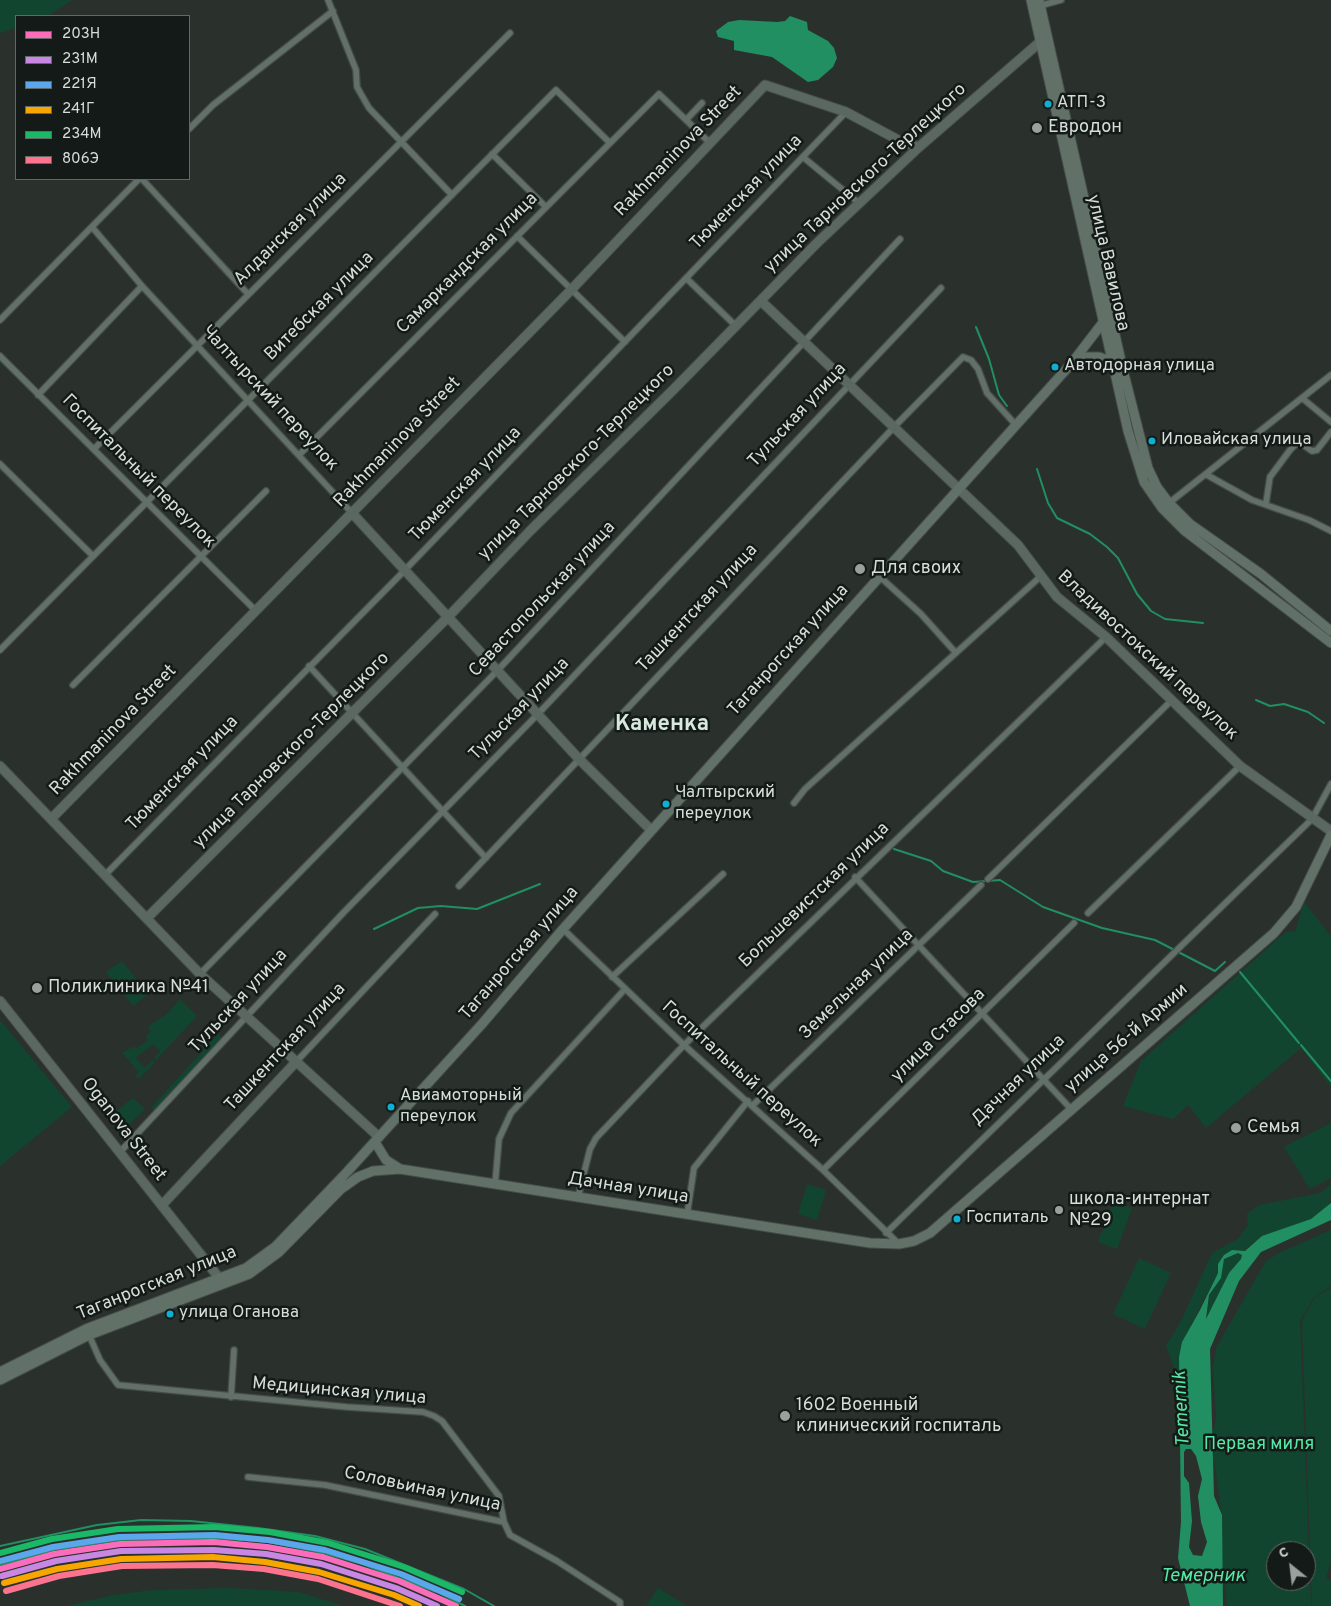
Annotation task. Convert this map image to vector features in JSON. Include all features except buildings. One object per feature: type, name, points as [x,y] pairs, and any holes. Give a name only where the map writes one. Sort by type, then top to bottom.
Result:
[{"type":"main road","name":"улица Вавилова","points":[[1036,3],[1113,361],[1135,458],[1144,482],[1162,508],[1198,542],[1255,583],[1331,643]]},
{"type":"main road","name":"улица Вавилова","points":[[1044,41],[1123,370],[1148,468],[1157,487],[1169,503],[1190,524],[1261,574],[1331,630]]},
{"type":"main road","name":"Таганрогская улица","points":[[222,1282],[246,1268],[275,1247],[377,1140],[482,1024],[563,928],[957,490],[1014,424],[1071,364],[1104,321]]},
{"type":"main road","name":"Таганрогская улица","points":[[1071,364],[1087,357],[1099,357],[1113,361]]},
{"type":"main road","points":[[1113,361],[1123,370]]},
{"type":"main road","name":"улица 56-й Армии","points":[[914,1241],[930,1233],[1274,933],[1296,907],[1331,836]]},
{"type":"main road","points":[[377,1140],[386,1160],[400,1169]]},
{"type":"main road","name":"Дачная улица","points":[[342,1189],[358,1177],[373,1171],[400,1169],[495,1186],[870,1243],[899,1244],[914,1241]]},
{"type":"main road","name":"Таганрогская улица","points":[[0,1372],[88,1332],[222,1282],[249,1274],[272,1258],[342,1189]]},
{"type":"main road","name":"Таганрогская улица","points":[[0,1380],[88,1332]]},
{"type":"street","points":[[328,0],[356,70],[357,87],[369,108],[399,142],[452,195]]},
{"type":"street","points":[[1036,3],[1061,0]]},
{"type":"street","points":[[190,127],[213,105],[333,11]]},
{"type":"street","name":"Алданская улица","points":[[94,449],[510,33]]},
{"type":"street","name":"улица Тарновского-Терлецкого","points":[[147,918],[448,618],[530,531],[859,203],[919,148],[1044,41]]},
{"type":"street","name":"Rakhmaninova Street","points":[[51,819],[572,290],[709,142],[765,85],[846,112]]},
{"type":"street","name":"Витебская улица","points":[[0,650],[556,90],[610,143]]},
{"type":"street","name":"Самаркандская улица","points":[[299,455],[659,94],[686,120]]},
{"type":"street","points":[[702,103],[686,120],[709,142]]},
{"type":"street","points":[[846,112],[902,142],[919,148]]},
{"type":"street","name":"Тюменская улица","points":[[105,875],[404,571],[846,112]]},
{"type":"street","points":[[492,154],[546,207]]},
{"type":"street","points":[[803,156],[859,203]]},
{"type":"street","points":[[0,320],[92,228],[98,218],[138,180]]},
{"type":"street","points":[[143,180],[248,294]]},
{"type":"street","name":"Чалтырский переулок","points":[[92,228],[142,286],[578,759],[651,830]]},
{"type":"street","points":[[517,236],[625,342]]},
{"type":"street","name":"Севастопольская улица","points":[[200,974],[497,671],[806,343],[900,239]]},
{"type":"street","points":[[686,278],[736,325]]},
{"type":"street","points":[[38,394],[142,286]]},
{"type":"street","name":"Тульская улица","points":[[120,1152],[245,1016],[537,714],[941,288]]},
{"type":"street","name":"Владивостокский переулок","points":[[761,301],[895,426],[957,490],[1018,545],[1040,577],[1057,597],[1106,637],[1240,766],[1312,820],[1331,831]]},
{"type":"street","name":"Госпитальный переулок","points":[[0,356],[256,610]]},
{"type":"street","name":"Ташкентская улица","points":[[459,886],[895,426],[963,358],[971,360],[978,369],[987,393],[1014,424]]},
{"type":"street","points":[[1169,503],[1207,476],[1331,374]]},
{"type":"street","points":[[1302,398],[1331,422]]},
{"type":"street","points":[[1266,504],[1270,477],[1290,450],[1295,445],[1302,444],[1312,451],[1317,450],[1331,432]]},
{"type":"street","points":[[0,464],[93,556]]},
{"type":"street","points":[[1207,476],[1252,500],[1309,520],[1331,531]]},
{"type":"street","points":[[73,685],[266,492]]},
{"type":"street","points":[[878,576],[921,614],[956,653]]},
{"type":"street","points":[[794,803],[805,789],[1040,577]]},
{"type":"street","name":"Большевистская улица","points":[[578,1198],[590,1149],[596,1138],[684,1045],[855,877],[1106,637]]},
{"type":"street","points":[[309,666],[486,858]]},
{"type":"street","points":[[988,879],[1171,701]]},
{"type":"street","points":[[0,766],[200,974],[377,1140]]},
{"type":"street","points":[[1088,913],[1240,766]]},
{"type":"street","name":"Дачная улица","points":[[886,1233],[1312,820],[1331,784]]},
{"type":"street","points":[[612,977],[723,874]]},
{"type":"street","points":[[855,877],[1071,1109]]},
{"type":"street","name":"Земельная улица","points":[[687,1215],[694,1168],[751,1103],[920,946],[981,885]]},
{"type":"street","name":"Ташкентская улица","points":[[162,1205],[435,914]]},
{"type":"street","name":"улица Стасова","points":[[824,1170],[1074,922]]},
{"type":"street","name":"Госпитальный переулок","points":[[563,928],[625,990],[824,1170],[899,1244]]},
{"type":"street","points":[[495,1186],[499,1138],[511,1113],[625,990]]},
{"type":"street","name":"Oganova Street","points":[[0,1001],[222,1282]]},
{"type":"street","name":"Медицинская улица","points":[[88,1332],[100,1360],[118,1386],[423,1412],[434,1416],[442,1421],[499,1496],[504,1522]]},
{"type":"street","name":"Медицинская улица","points":[[231,1397],[234,1350]]},
{"type":"street","name":"Соловьиная улица","points":[[248,1478],[326,1485],[504,1522],[510,1536],[557,1562],[620,1602],[620,1606]]},
{"type":"green space","points":[[0,0],[72,0],[50,15],[15,15],[15,28],[0,33]]},
{"type":"green space","points":[[1304,902],[1331,936],[1331,1087],[1301,1048],[1206,1128],[1188,1105],[1173,1119],[1123,1106],[1141,1061],[1287,931],[1295,932]]},
{"type":"green space","points":[[122,961],[148,994],[133,1006],[106,972]]},
{"type":"green space","points":[[180,999],[197,1016],[156,1060],[154,1058],[160,1051],[154,1044],[136,1058],[145,1068],[152,1060],[155,1062],[140,1078],[137,1078],[135,1076],[139,1072],[122,1053],[134,1046],[136,1049],[148,1040],[146,1035],[151,1032],[148,1026],[166,1015]]},
{"type":"green space","points":[[0,1020],[72,1107],[0,1166]]},
{"type":"green space","points":[[218,1034],[222,1038],[155,1112],[151,1108]]},
{"type":"green space","points":[[133,1098],[145,1109],[124,1129],[112,1114]]},
{"type":"green space","points":[[1331,1123],[1331,1178],[1310,1189],[1284,1147]]},
{"type":"green space","points":[[807,1184],[826,1190],[817,1220],[798,1214]]},
{"type":"green space","points":[[1331,1184],[1330,1205],[1311,1219],[1252,1243],[1245,1251],[1232,1250],[1218,1264],[1218,1273],[1182,1342],[1179,1357],[1179,1382],[1166,1346],[1181,1321],[1212,1253],[1238,1239],[1248,1225],[1247,1214],[1259,1205],[1320,1193]]},
{"type":"green space","points":[[1113,1202],[1132,1208],[1117,1249],[1098,1242]]},
{"type":"green space","name":"Первая миля","points":[[1331,1230],[1331,1286],[1314,1297],[1300,1321],[1308,1541],[1266,1541],[1266,1591],[1310,1591],[1311,1606],[1227,1606],[1224,1573],[1219,1554],[1222,1518],[1212,1443],[1216,1417],[1213,1367],[1216,1348],[1266,1261],[1279,1253]]},
{"type":"green space","points":[[1238,1253],[1242,1255],[1241,1259],[1229,1273],[1206,1320],[1209,1295],[1221,1278],[1224,1259]]},
{"type":"green space","points":[[1139,1258],[1171,1273],[1145,1329],[1113,1314]]},
{"type":"green space","points":[[1331,1288],[1331,1560],[1326,1579],[1331,1581],[1331,1606],[1312,1606],[1311,1591],[1316,1591],[1316,1541],[1310,1541],[1302,1321],[1315,1297]]},
{"type":"green space","points":[[230,1588],[298,1592],[344,1606],[66,1606],[114,1595],[153,1590]]},
{"type":"green space","points":[[658,1588],[687,1606],[646,1606]]},
{"type":"water","points":[[790,16],[807,22],[808,30],[828,41],[834,48],[837,58],[833,67],[818,80],[808,82],[772,57],[734,50],[734,41],[718,37],[716,31],[728,22],[739,20],[777,22],[785,21]]},
{"type":"water","name":"Темерник","points":[[1331,1203],[1331,1220],[1261,1252],[1239,1281],[1210,1349],[1214,1496],[1222,1515],[1223,1606],[1190,1606],[1178,1558],[1181,1522],[1179,1357],[1182,1342],[1218,1273],[1218,1264],[1224,1255],[1232,1250],[1245,1251],[1262,1236],[1311,1219]],"holes":[[[1238,1253],[1242,1255],[1241,1259],[1229,1273],[1206,1319],[1209,1295],[1221,1278],[1224,1259]],[[1186,1449],[1191,1449],[1196,1456],[1202,1479],[1198,1496],[1201,1522],[1207,1542],[1202,1556],[1193,1555],[1189,1547],[1192,1521],[1189,1483],[1184,1476],[1184,1452]]]},
{"type":"waterway","points":[[976,327],[989,359],[999,395],[1007,406]]},
{"type":"waterway","points":[[1037,469],[1048,503],[1057,518],[1090,534],[1107,547],[1118,558],[1137,594],[1151,611],[1165,619],[1203,623]]},
{"type":"waterway","points":[[1256,700],[1270,706],[1284,704],[1308,712],[1324,723]]},
{"type":"waterway","points":[[894,849],[931,861],[943,871],[973,882],[1000,880],[1043,907],[1102,928],[1155,940],[1215,971],[1225,962]]},
{"type":"waterway","points":[[374,929],[418,908],[441,906],[477,909],[540,884]]},
{"type":"waterway","points":[[1240,972],[1299,1043]]},
{"type":"waterway","points":[[1301,1045],[1331,1081]]},
{"type":"waterway","points":[[0,1546],[97,1525],[141,1520],[191,1521],[258,1528],[315,1536],[365,1549],[464,1589],[494,1606]]},
{"type":"waterway","points":[[0,1565],[53,1550],[119,1540],[214,1538],[268,1542],[324,1553],[362,1564],[439,1593],[465,1606]]},
{"type":"transit line","name":"234М","points":[[0,1553],[52,1539],[118,1529],[215,1527],[270,1532],[328,1543],[404,1567],[462,1592]]},
{"type":"transit line","name":"221Я","points":[[0,1561],[53,1547],[119,1537],[215,1535],[268,1540],[325,1550],[401,1574],[459,1599]]},
{"type":"transit line","name":"203Н","points":[[0,1569],[54,1554],[120,1544],[214,1542],[267,1547],[323,1557],[399,1581],[456,1606]]},
{"type":"transit line","name":"231М","points":[[2,1576],[56,1561],[121,1551],[214,1550],[266,1554],[321,1564],[396,1588],[437,1606]]},
{"type":"transit line","name":"241Г","points":[[4,1583],[57,1569],[121,1559],[213,1557],[265,1562],[319,1572],[394,1595],[419,1606]]},
{"type":"transit line","name":"806Э","points":[[6,1591],[59,1576],[122,1566],[213,1565],[264,1569],[318,1579],[400,1606]]},
{"type":"place","name":"АТП-3","points":[[1048,104]]},
{"type":"place","name":"Евродон","points":[[1037,128]]},
{"type":"place","name":"Автодорная улица","points":[[1055,367]]},
{"type":"place","name":"Иловайская улица","points":[[1152,441]]},
{"type":"place","name":"Для своих","points":[[860,569]]},
{"type":"place","name":"Чалтырский переулок","points":[[666,804]]},
{"type":"place","name":"Поликлиника №41","points":[[37,988]]},
{"type":"place","name":"Авиамоторный переулок","points":[[391,1107]]},
{"type":"place","name":"Семья","points":[[1236,1128]]},
{"type":"place","name":"школа-интернат №29","points":[[1059,1210]]},
{"type":"place","name":"Госпиталь","points":[[957,1219]]},
{"type":"place","name":"улица Оганова","points":[[170,1314]]},
{"type":"place","name":"1602 Военный клинический госпиталь","points":[[785,1416]]},
{"type":"district","name":"Каменка","points":[[662,726]]},
{"type":"water label","name":"Temernik","points":[[1183,1409]]}]
